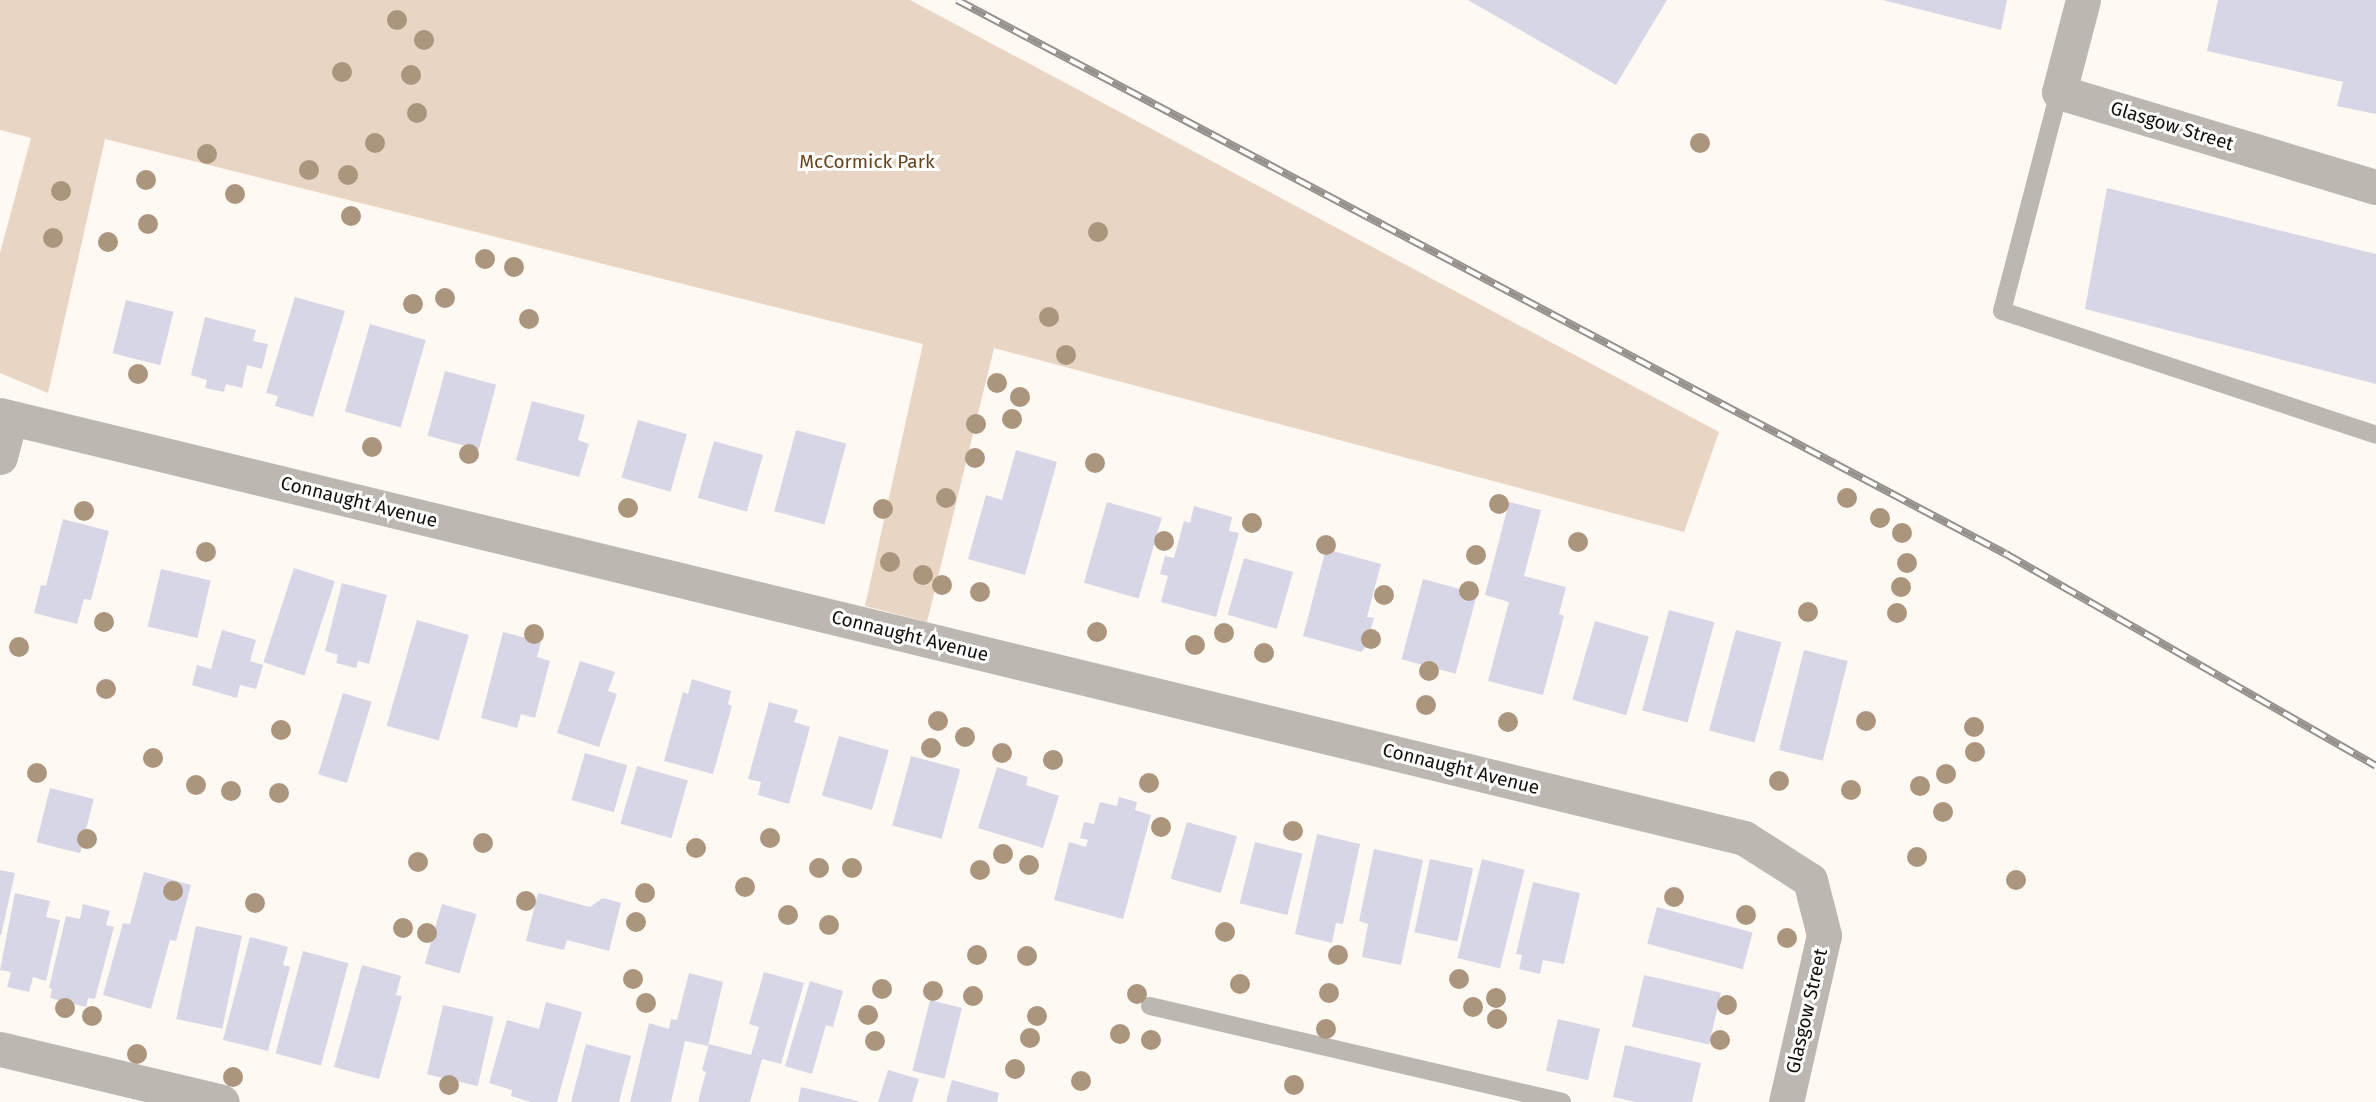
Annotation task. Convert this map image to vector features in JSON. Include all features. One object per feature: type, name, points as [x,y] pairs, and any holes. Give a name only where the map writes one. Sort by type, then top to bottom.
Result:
[{"type":"street","points":[[2059,92],[2084,0]]},
{"type":"street","name":"Glasgow Street","points":[[2059,92],[2376,187]]},
{"type":"street","points":[[0,457],[5,416]]},
{"type":"street","name":"Connaught Avenue","points":[[5,416],[1744,838],[1810,880]]},
{"type":"street","name":"Glasgow Street","points":[[1786,1102],[1824,935],[1810,880]]},
{"type":"street","points":[[0,1049],[222,1102]]},
{"type":"lane","points":[[2059,92],[2002,311],[2376,435]]},
{"type":"lane","points":[[1150,1006],[1562,1102]]},
{"type":"green space","name":"McCormick Park","points":[[0,0],[910,0],[1719,432],[1684,532],[994,348],[927,622],[865,606],[923,344],[105,139],[48,393],[0,373],[0,253],[31,138],[0,130]]},
{"type":"building","points":[[1468,0],[1667,0],[1616,85]]},
{"type":"building","points":[[1883,0],[2007,0],[2001,30]]},
{"type":"building","points":[[2218,0],[2376,0],[2376,114],[2337,106],[2343,82],[2207,51]]},
{"type":"building","points":[[2107,188],[2376,254],[2376,384],[2085,309]]},
{"type":"building","points":[[295,297],[345,311],[313,417],[275,406],[278,396],[266,393]]},
{"type":"building","points":[[126,300],[174,312],[160,365],[113,353]]},
{"type":"building","points":[[205,317],[256,330],[253,341],[268,344],[262,369],[247,365],[242,388],[226,384],[224,392],[205,388],[207,380],[191,375]]},
{"type":"building","points":[[370,324],[426,340],[401,427],[345,411]]},
{"type":"building","points":[[445,371],[496,385],[479,449],[428,436]]},
{"type":"building","points":[[532,401],[585,415],[578,440],[589,444],[579,477],[516,460]]},
{"type":"building","points":[[638,420],[687,434],[670,492],[621,478]]},
{"type":"building","points":[[796,430],[846,443],[824,525],[774,511]]},
{"type":"building","points":[[714,441],[763,455],[747,512],[698,498]]},
{"type":"building","points":[[1016,450],[1057,462],[1025,575],[968,559],[986,495],[1002,500]]},
{"type":"building","points":[[1107,502],[1162,518],[1139,598],[1084,583]]},
{"type":"building","points":[[1509,502],[1541,510],[1524,576],[1566,587],[1559,614],[1564,616],[1543,695],[1488,681],[1509,602],[1485,595]]},
{"type":"building","points":[[1194,506],[1232,517],[1229,531],[1239,533],[1216,617],[1161,602],[1168,576],[1160,574],[1165,556],[1174,558],[1184,521],[1190,523]]},
{"type":"building","points":[[63,519],[109,531],[91,600],[84,599],[77,624],[34,613],[41,585],[46,586]]},
{"type":"building","points":[[1326,549],[1381,564],[1367,617],[1374,618],[1366,647],[1361,652],[1303,636]]},
{"type":"building","points":[[1244,558],[1293,572],[1277,629],[1228,615]]},
{"type":"building","points":[[294,568],[335,581],[304,675],[263,662]]},
{"type":"building","points":[[161,569],[211,580],[197,638],[148,626]]},
{"type":"building","points":[[1423,579],[1477,593],[1456,674],[1402,659]]},
{"type":"building","points":[[342,583],[387,595],[369,664],[358,661],[356,668],[336,663],[338,655],[325,651]]},
{"type":"building","points":[[1669,610],[1714,622],[1687,723],[1642,710]]},
{"type":"building","points":[[417,620],[469,635],[439,741],[387,726]]},
{"type":"building","points":[[1595,621],[1649,636],[1626,715],[1572,700]]},
{"type":"building","points":[[222,630],[256,640],[250,661],[263,665],[256,689],[240,685],[237,698],[192,685],[197,665],[211,669]]},
{"type":"building","points":[[1736,630],[1781,642],[1754,743],[1709,730]]},
{"type":"building","points":[[503,632],[541,642],[537,657],[550,661],[535,718],[521,714],[517,728],[481,718]]},
{"type":"building","points":[[1804,650],[1848,661],[1823,761],[1779,750]]},
{"type":"building","points":[[580,661],[615,672],[608,691],[617,694],[599,747],[557,733]]},
{"type":"building","points":[[692,679],[731,691],[728,704],[732,706],[713,774],[664,761],[683,692],[688,694]]},
{"type":"building","points":[[343,693],[372,702],[347,783],[318,774]]},
{"type":"building","points":[[769,702],[798,710],[794,722],[810,727],[789,804],[758,795],[761,782],[748,779]]},
{"type":"building","points":[[839,736],[889,750],[872,810],[822,796]]},
{"type":"building","points":[[585,753],[627,765],[614,812],[571,800]]},
{"type":"building","points":[[911,756],[960,769],[942,839],[892,826]]},
{"type":"building","points":[[637,766],[688,781],[671,838],[620,824]]},
{"type":"building","points":[[997,767],[1028,777],[1026,785],[1059,796],[1043,848],[978,828]]},
{"type":"building","points":[[50,788],[94,799],[80,853],[36,842]]},
{"type":"building","points":[[1119,797],[1137,802],[1135,810],[1151,815],[1123,919],[1054,900],[1069,842],[1086,847],[1088,840],[1080,838],[1084,822],[1094,824],[1100,802],[1117,806]]},
{"type":"building","points":[[1187,822],[1237,836],[1221,893],[1171,879]]},
{"type":"building","points":[[1317,834],[1360,844],[1343,924],[1336,923],[1332,943],[1295,934]]},
{"type":"building","points":[[1255,842],[1303,854],[1287,915],[1240,903]]},
{"type":"building","points":[[1374,849],[1423,860],[1401,965],[1362,957],[1368,924],[1359,921]]},
{"type":"building","points":[[1430,859],[1473,868],[1457,942],[1414,932]]},
{"type":"building","points":[[1482,859],[1525,870],[1500,969],[1457,958]]},
{"type":"building","points":[[0,870],[15,873],[1,935],[0,935]]},
{"type":"building","points":[[144,872],[191,885],[176,941],[170,940],[151,1009],[103,995],[123,923],[130,924]]},
{"type":"building","points":[[1533,882],[1580,893],[1564,964],[1543,960],[1540,974],[1519,969],[1522,955],[1516,954]]},
{"type":"building","points":[[15,893],[50,901],[46,917],[60,920],[46,981],[33,977],[29,992],[7,987],[11,972],[0,970]]},
{"type":"building","points":[[538,893],[590,907],[603,898],[621,903],[609,951],[567,940],[564,950],[526,941]]},
{"type":"building","points":[[83,904],[110,911],[106,925],[114,927],[95,999],[88,998],[86,1007],[50,998],[52,989],[49,988],[66,916],[80,919]]},
{"type":"building","points":[[442,904],[477,914],[460,974],[425,964]]},
{"type":"building","points":[[1657,907],[1753,933],[1743,969],[1647,944]]},
{"type":"building","points":[[196,926],[242,936],[222,1029],[176,1019]]},
{"type":"building","points":[[250,937],[288,947],[283,965],[290,967],[268,1051],[223,1040]]},
{"type":"building","points":[[303,951],[348,963],[321,1066],[276,1053]]},
{"type":"building","points":[[362,965],[401,976],[396,995],[402,996],[379,1079],[334,1067]]},
{"type":"building","points":[[764,972],[804,983],[781,1064],[762,1059],[750,1102],[698,1102],[706,1072],[702,1070],[709,1044],[751,1055],[759,1027],[749,1024]]},
{"type":"building","points":[[689,973],[723,982],[708,1046],[685,1041],[671,1102],[630,1102],[649,1023],[669,1029],[671,1019],[677,1020]]},
{"type":"building","points":[[1644,975],[1721,993],[1709,1044],[1632,1027]]},
{"type":"building","points":[[810,981],[843,991],[833,1027],[826,1025],[812,1074],[785,1066]]},
{"type":"building","points":[[930,1000],[962,1008],[944,1079],[912,1071]]},
{"type":"building","points":[[546,1002],[582,1012],[557,1102],[531,1102],[511,1096],[512,1090],[489,1083],[507,1020],[539,1029]]},
{"type":"building","points":[[443,1005],[494,1017],[478,1086],[427,1074]]},
{"type":"building","points":[[1558,1019],[1600,1029],[1588,1080],[1546,1071]]},
{"type":"building","points":[[586,1044],[631,1056],[619,1102],[571,1102]]},
{"type":"building","points":[[1625,1045],[1701,1063],[1692,1102],[1636,1102],[1613,1097]]},
{"type":"building","points":[[888,1070],[919,1079],[912,1102],[878,1102]]},
{"type":"building","points":[[952,1080],[999,1093],[997,1102],[946,1102]]},
{"type":"building","points":[[801,1087],[858,1101],[858,1102],[798,1102]]},
{"type":"railway","points":[[957,0],[2006,554],[2376,766]]}]
